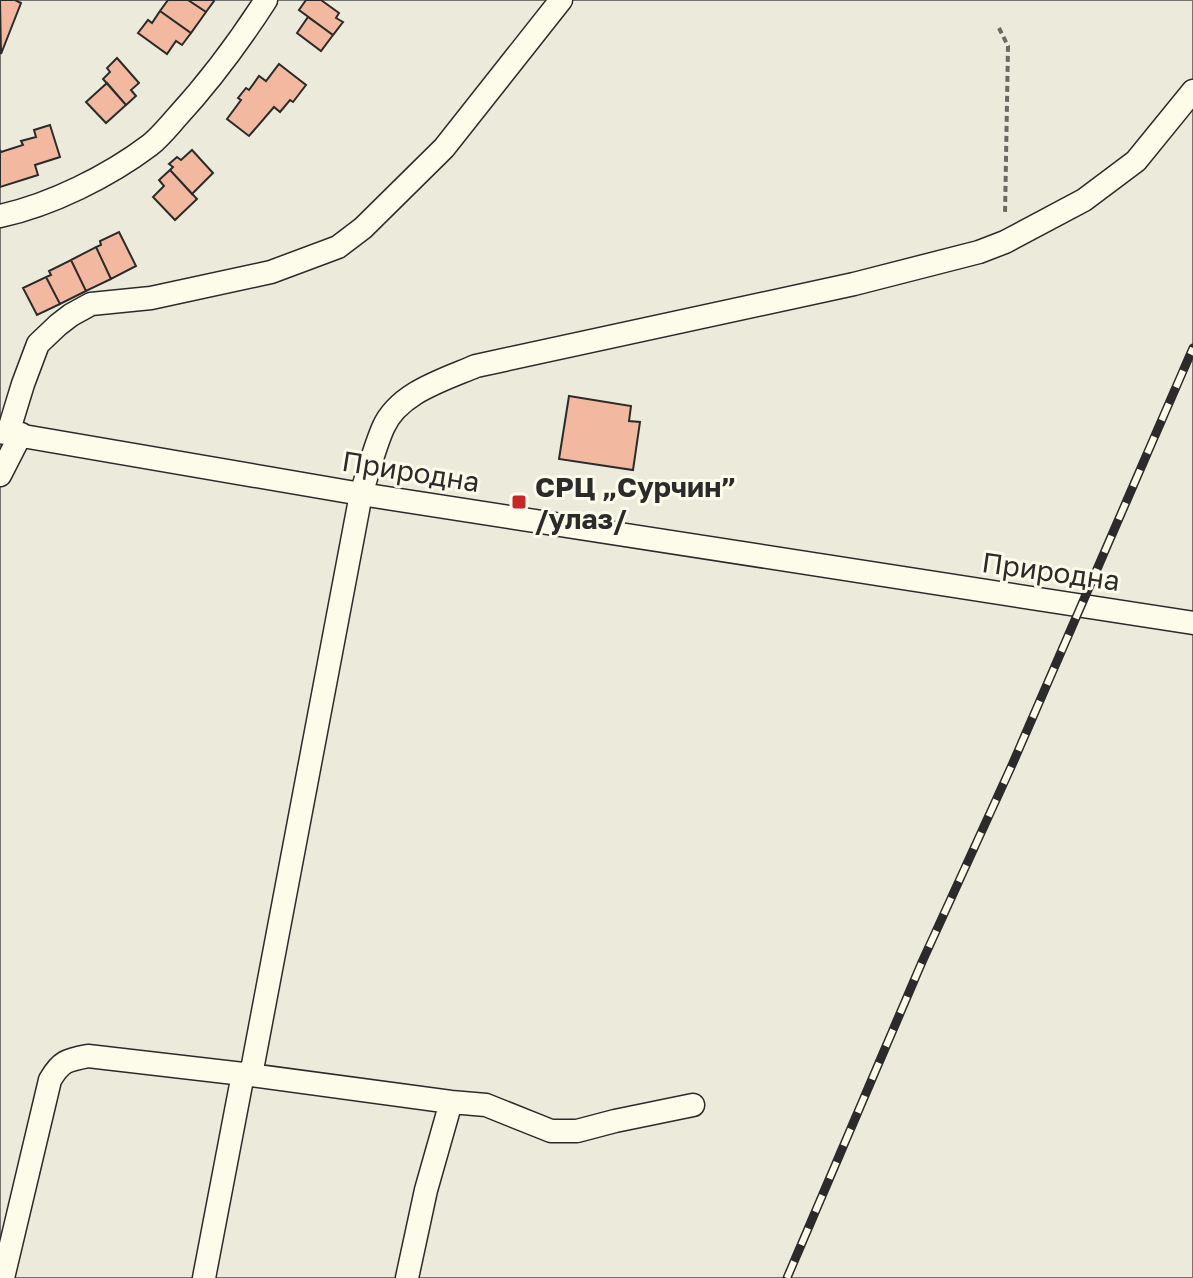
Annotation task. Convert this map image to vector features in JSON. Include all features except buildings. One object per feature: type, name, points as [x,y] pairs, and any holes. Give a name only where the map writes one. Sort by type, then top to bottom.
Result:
[{"type":"street","points":[[0,216],[47,201],[99,178],[152,143],[199,93],[238,43],[266,0]]},
{"type":"street","points":[[0,475],[23,384],[38,344],[58,325],[91,304],[151,298],[271,272],[338,247],[363,228],[444,148],[561,0]]},
{"type":"street","points":[[204,1278],[361,494],[384,425],[401,404],[428,386],[476,366],[854,284],[979,252],[1005,242],[1084,200],[1136,161],[1193,91]]},
{"type":"street","name":"Природна","points":[[10,433],[361,494],[1193,623]]},
{"type":"street","points":[[3,1278],[50,1080],[58,1066],[69,1059],[88,1056],[486,1105],[551,1131],[577,1131],[693,1105]]},
{"type":"street","points":[[407,1278],[426,1190],[451,1102]]},
{"type":"path","points":[[999,28],[1008,46],[1005,242]]},
{"type":"shaded area","points":[[0,0],[1193,0],[1193,1278],[0,1278]]},
{"type":"railway","points":[[787,1278],[922,962],[1012,765],[1193,348]]},
{"type":"place","name":"СРЦ „Сурчин” /улаз/","points":[[519,502]]}]
